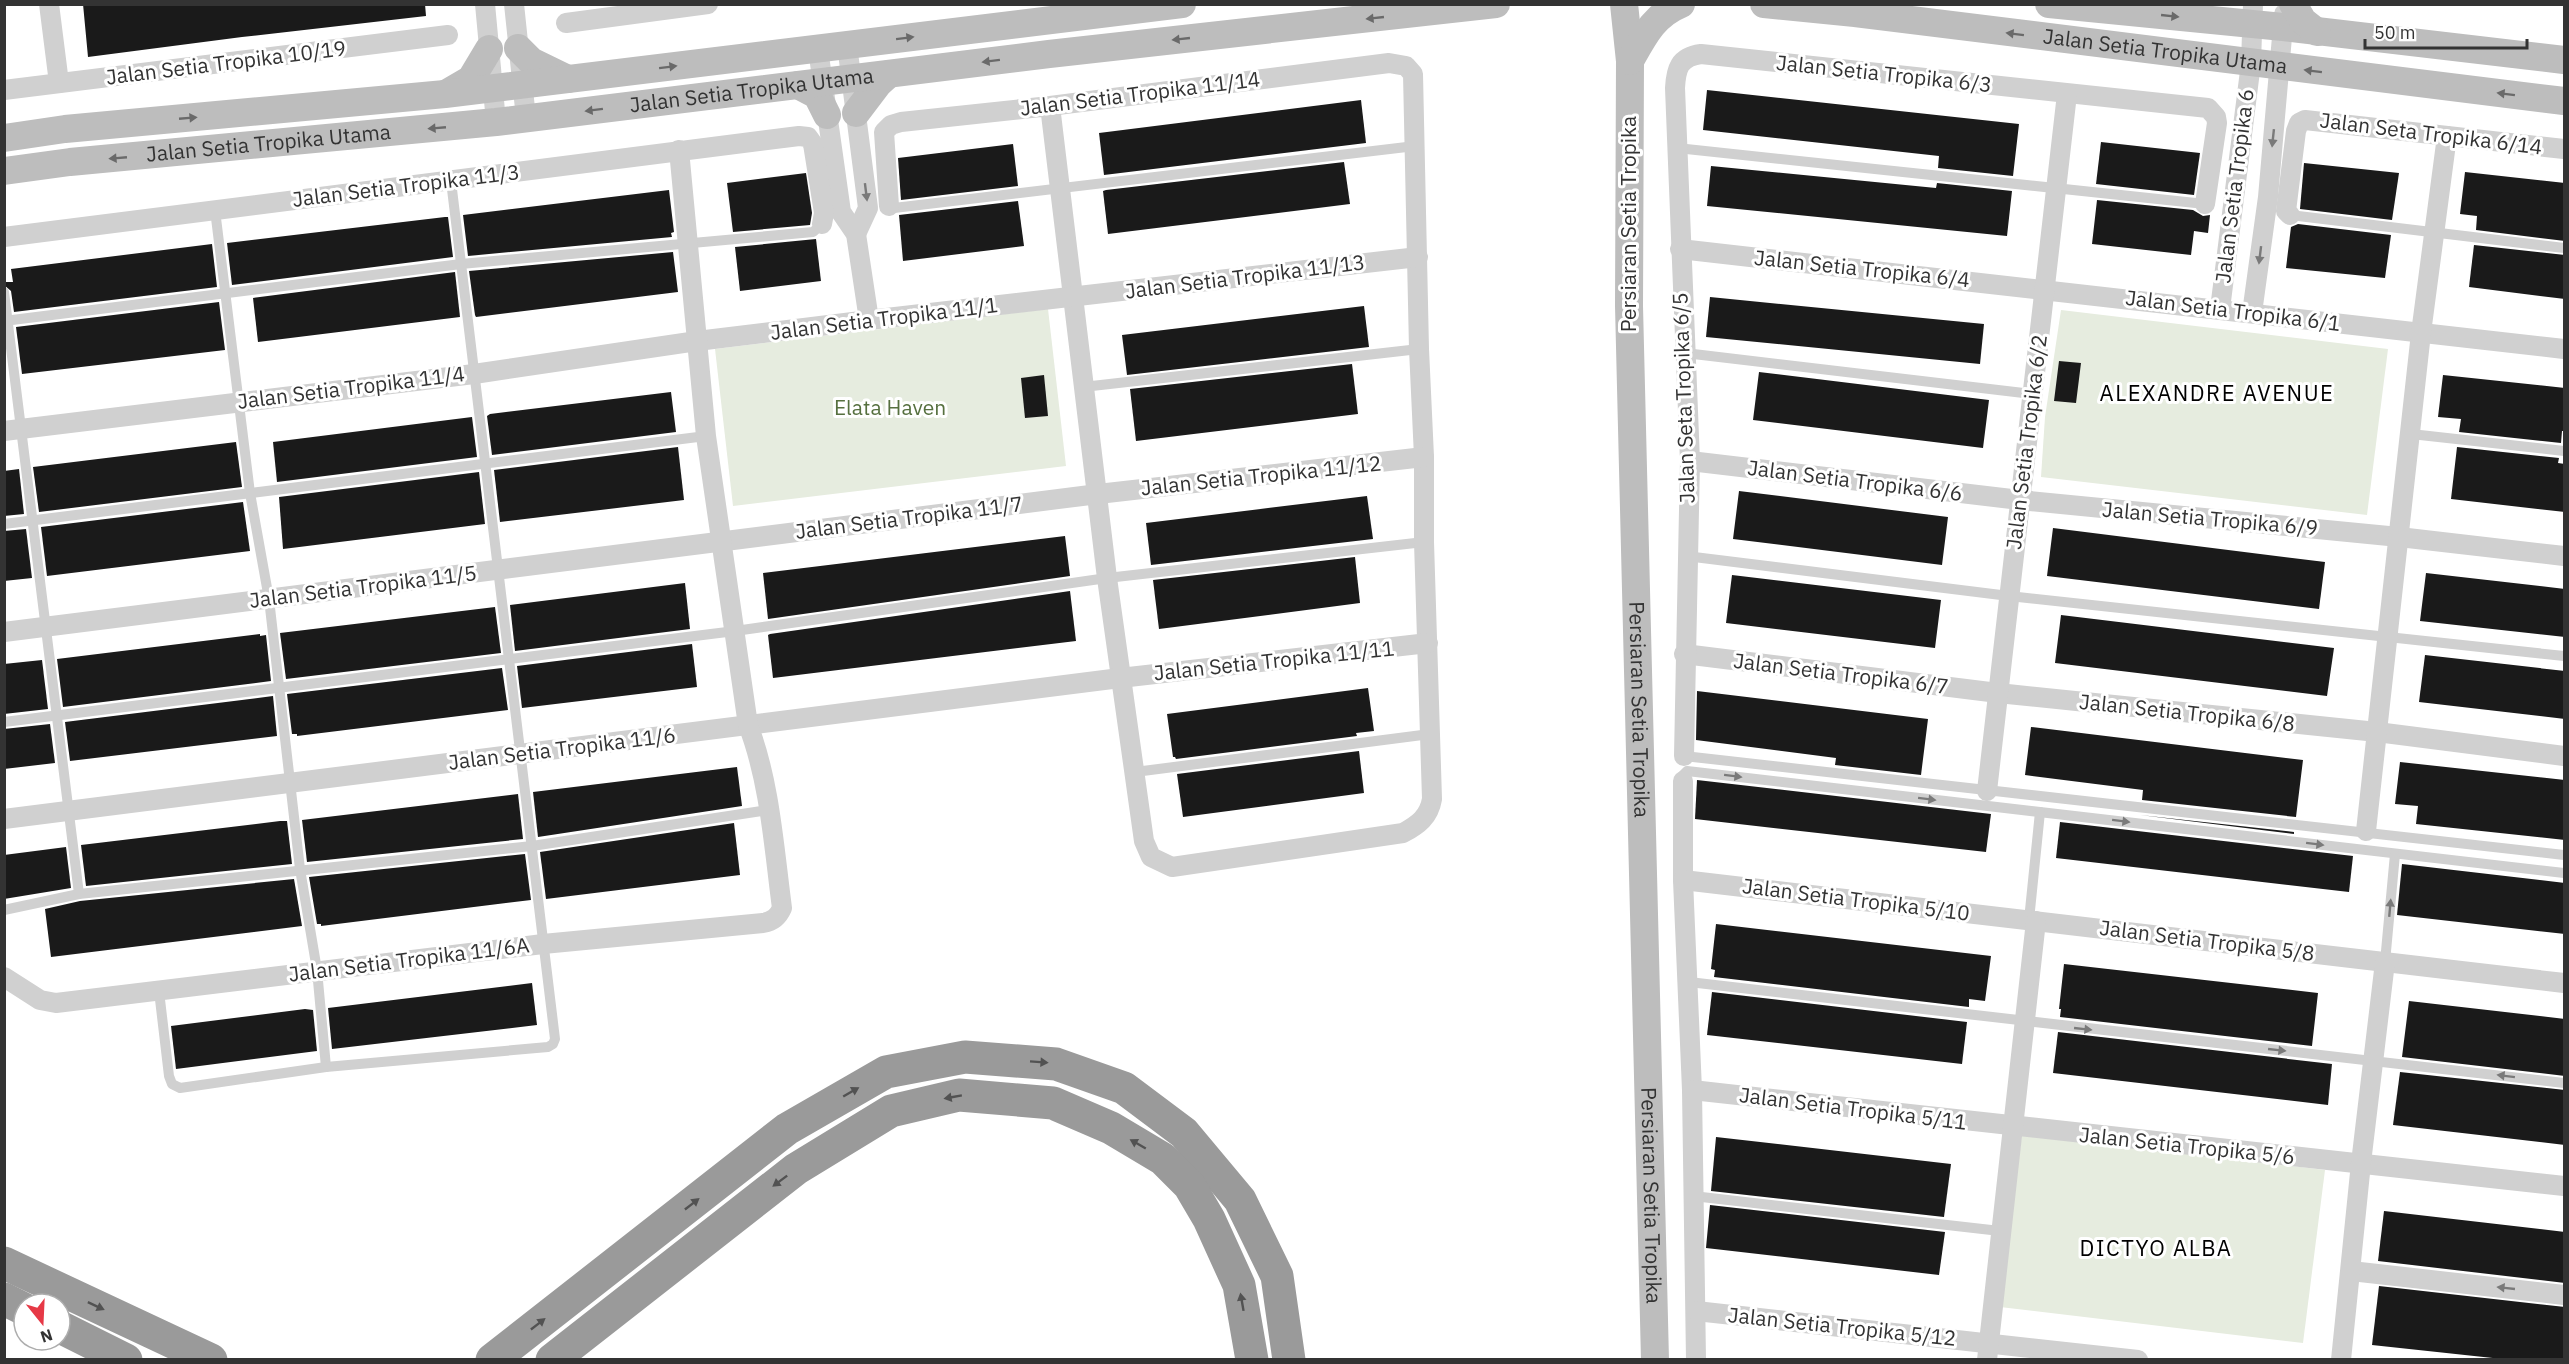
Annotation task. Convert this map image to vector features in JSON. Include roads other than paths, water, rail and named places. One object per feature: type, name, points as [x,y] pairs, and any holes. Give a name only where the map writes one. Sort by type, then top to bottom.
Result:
[{"type":"highway","points":[[492,1359],[787,1129],[886,1072],[965,1057],[1056,1064],[1124,1088],[1184,1133],[1240,1200],[1276,1276],[1289,1359]]},
{"type":"highway","points":[[552,1359],[796,1169],[891,1111],[959,1095],[1053,1102],[1110,1128],[1163,1159],[1189,1185],[1209,1219],[1235,1276],[1239,1285],[1252,1359]]},
{"type":"highway","points":[[4,1263],[211,1359]]},
{"type":"highway","points":[[72,1333],[126,1359]]},
{"type":"main road","name":"Jalan Setia Tropika Utama","points":[[4,138],[65,129],[445,94],[1182,4]]},
{"type":"main road","name":"Jalan Setia Tropika Utama","points":[[4,171],[70,162],[496,122],[852,78],[1496,4]]},
{"type":"main road","name":"Persiaran Setia Tropika","points":[[1624,4],[1630,61],[1629,306],[1655,1359]]},
{"type":"main road","points":[[1630,61],[1652,24],[1666,11],[1681,4]]},
{"type":"main road","name":"Jalan Setia Tropika Utama","points":[[1764,4],[2565,100]]},
{"type":"main road","name":"Jalan Setia Tropika Utama","points":[[2049,4],[2201,20],[2248,11],[2287,12],[2316,32],[2565,60]]},
{"type":"main road","points":[[518,48],[531,60],[568,79]]},
{"type":"main road","points":[[445,94],[471,79],[489,49]]},
{"type":"main road","points":[[856,113],[878,84],[889,74]]},
{"type":"main road","points":[[810,83],[827,115]]},
{"type":"main road","points":[[65,129],[70,162]]},
{"type":"street","points":[[49,4],[59,83]]},
{"type":"street","points":[[485,4],[496,122]]},
{"type":"street","points":[[514,4],[525,118]]},
{"type":"street","points":[[566,23],[708,4]]},
{"type":"street","name":"Jalan Setia Tropika 6","points":[[2220,309],[2251,63],[2248,11]]},
{"type":"street","name":"Jalan Setia Tropika 6","points":[[2252,313],[2287,12]]},
{"type":"street","name":"Jalan Setia Tropika 10/19","points":[[4,90],[448,35]]},
{"type":"street","points":[[847,45],[868,208],[856,234]]},
{"type":"street","points":[[810,83],[818,49]]},
{"type":"street","name":"Jalan Setia Tropika 6/3","points":[[1701,54],[2067,94],[2200,106],[2212,111],[2217,123],[2205,204]]},
{"type":"street","name":"Jalan Seta Tropika 6/5","points":[[1684,756],[1684,654],[1690,461],[1680,249],[1676,76],[1680,63],[1690,55],[1701,54]]},
{"type":"street","name":"Jalan Setia Tropika 11/14","points":[[889,206],[884,132],[891,125],[901,122],[1050,106],[1389,63],[1406,66],[1413,74],[1415,146]]},
{"type":"street","name":"Jalan Setia Tropika 6/2","points":[[1987,791],[2067,94]]},
{"type":"street","points":[[1050,106],[1071,297],[1120,678],[1144,841],[1151,857],[1172,867],[1402,833],[1418,824],[1431,808],[1415,146]]},
{"type":"street","points":[[827,115],[841,212],[856,234],[869,320]]},
{"type":"street","name":"Jalan Seta Tropika 6/14","points":[[2290,215],[2286,211],[2296,131],[2299,123],[2305,120],[2565,150]]},
{"type":"street","points":[[2366,831],[2421,333],[2447,135]]},
{"type":"street","name":"Jalan Setia Tropika 11/3","points":[[4,237],[679,150],[808,137],[813,144],[824,213],[822,224]]},
{"type":"street","points":[[679,150],[706,436],[720,542],[748,725],[757,748],[768,810]]},
{"type":"street","points":[[2239,162],[2270,166]]},
{"type":"street","points":[[835,169],[863,165]]},
{"type":"street","name":"Jalan Setia Tropika 6/4","points":[[1680,249],[2045,289]]},
{"type":"street","name":"Jalan Setia Tropika 11/13","points":[[1071,297],[1418,258]]},
{"type":"street","name":"Jalan Setia Tropika 6/1","points":[[2045,289],[2565,349]]},
{"type":"street","name":"Jalan Setia Tropika 11/1","points":[[697,341],[1071,297]]},
{"type":"street","name":"Jalan Setia Tropika 11/4","points":[[13,430],[474,374],[697,341]]},
{"type":"street","name":"Jalan Setia Tropika 11/12","points":[[1098,494],[1424,457]]},
{"type":"street","name":"Jalan Setia Tropika 6/6","points":[[1690,461],[2020,500]]},
{"type":"street","name":"Jalan Setia Tropika 11/7","points":[[720,542],[1098,494]]},
{"type":"street","name":"Jalan Setia Tropika 6/9","points":[[2020,500],[2399,537],[2565,556]]},
{"type":"street","name":"Jalan Setia Tropika 11/5","points":[[4,632],[720,542]]},
{"type":"street","name":"Jalan Setia Tropika 11/11","points":[[1120,678],[1428,644]]},
{"type":"street","name":"Jalan Setia Tropika 6/7","points":[[1684,654],[1998,693]]},
{"type":"street","name":"Jalan Setia Tropika 11/6","points":[[4,819],[1120,678]]},
{"type":"street","name":"Jalan Setia Tropika 6/8","points":[[1998,693],[2377,732],[2565,756]]},
{"type":"street","points":[[1683,781],[1683,880],[1692,1090],[1696,1359]]},
{"type":"street","name":"Jalan Setia Tropika 11/6A","points":[[4,977],[40,1000],[56,1003],[543,944],[763,923],[772,921],[782,908],[768,810]]},
{"type":"street","name":"Jalan Setia Tropika 5/10","points":[[1683,880],[2032,920]]},
{"type":"street","points":[[1987,1351],[2025,1023],[2032,920]]},
{"type":"street","name":"Jalan Setia Tropika 5/8","points":[[2032,920],[2565,983]]},
{"type":"street","points":[[2341,1359],[2385,962]]},
{"type":"street","name":"Jalan Setia Tropika 5/11","points":[[1692,1090],[2013,1128]]},
{"type":"street","name":"Jalan Setia Tropika 5/6","points":[[2013,1128],[2565,1186]]},
{"type":"street","points":[[2351,1271],[2565,1295]]},
{"type":"street","name":"Jalan Setia Tropika 5/12","points":[[1696,1311],[1987,1351],[2138,1359]]},
{"type":"lane","points":[[889,206],[894,208],[1415,146]]},
{"type":"lane","points":[[1677,148],[2205,204]]},
{"type":"lane","points":[[159,991],[169,1076],[172,1084],[180,1088],[326,1067],[548,1047],[555,1039],[451,181]]},
{"type":"lane","points":[[214,210],[250,493],[269,599],[292,783],[300,869],[317,970],[326,1067]]},
{"type":"lane","points":[[2290,215],[2433,234],[2565,248]]},
{"type":"lane","points":[[6,320],[461,264],[813,232],[822,224]]},
{"type":"lane","points":[[4,292],[13,430],[33,521],[79,894]]},
{"type":"lane","points":[[1083,387],[1419,349]]},
{"type":"lane","points":[[1685,353],[2032,394]]},
{"type":"lane","points":[[2411,434],[2565,451]]},
{"type":"lane","points":[[4,524],[706,436]]},
{"type":"lane","points":[[4,722],[735,631],[1107,578],[1424,542]]},
{"type":"lane","points":[[1686,556],[2009,596],[2565,656]]},
{"type":"lane","points":[[1135,772],[1430,734]]},
{"type":"lane","points":[[1684,756],[2565,855]]},
{"type":"lane","points":[[1683,781],[1683,775],[1688,771],[2565,873]]},
{"type":"lane","points":[[4,910],[79,894],[532,846],[768,810]]},
{"type":"lane","points":[[2032,920],[2040,812]]},
{"type":"lane","points":[[2385,962],[2395,854]]},
{"type":"lane","points":[[1689,982],[2025,1023],[2565,1083]]},
{"type":"lane","points":[[1693,1196],[2000,1231]]},
{"type":"district","name":"ALEXANDRE AVENUE","points":[[2217,393]]},
{"type":"district","name":"DICTYO ALBA","points":[[2156,1248]]},
{"type":"park label","name":"Elata Haven","points":[[890,408]]}]
